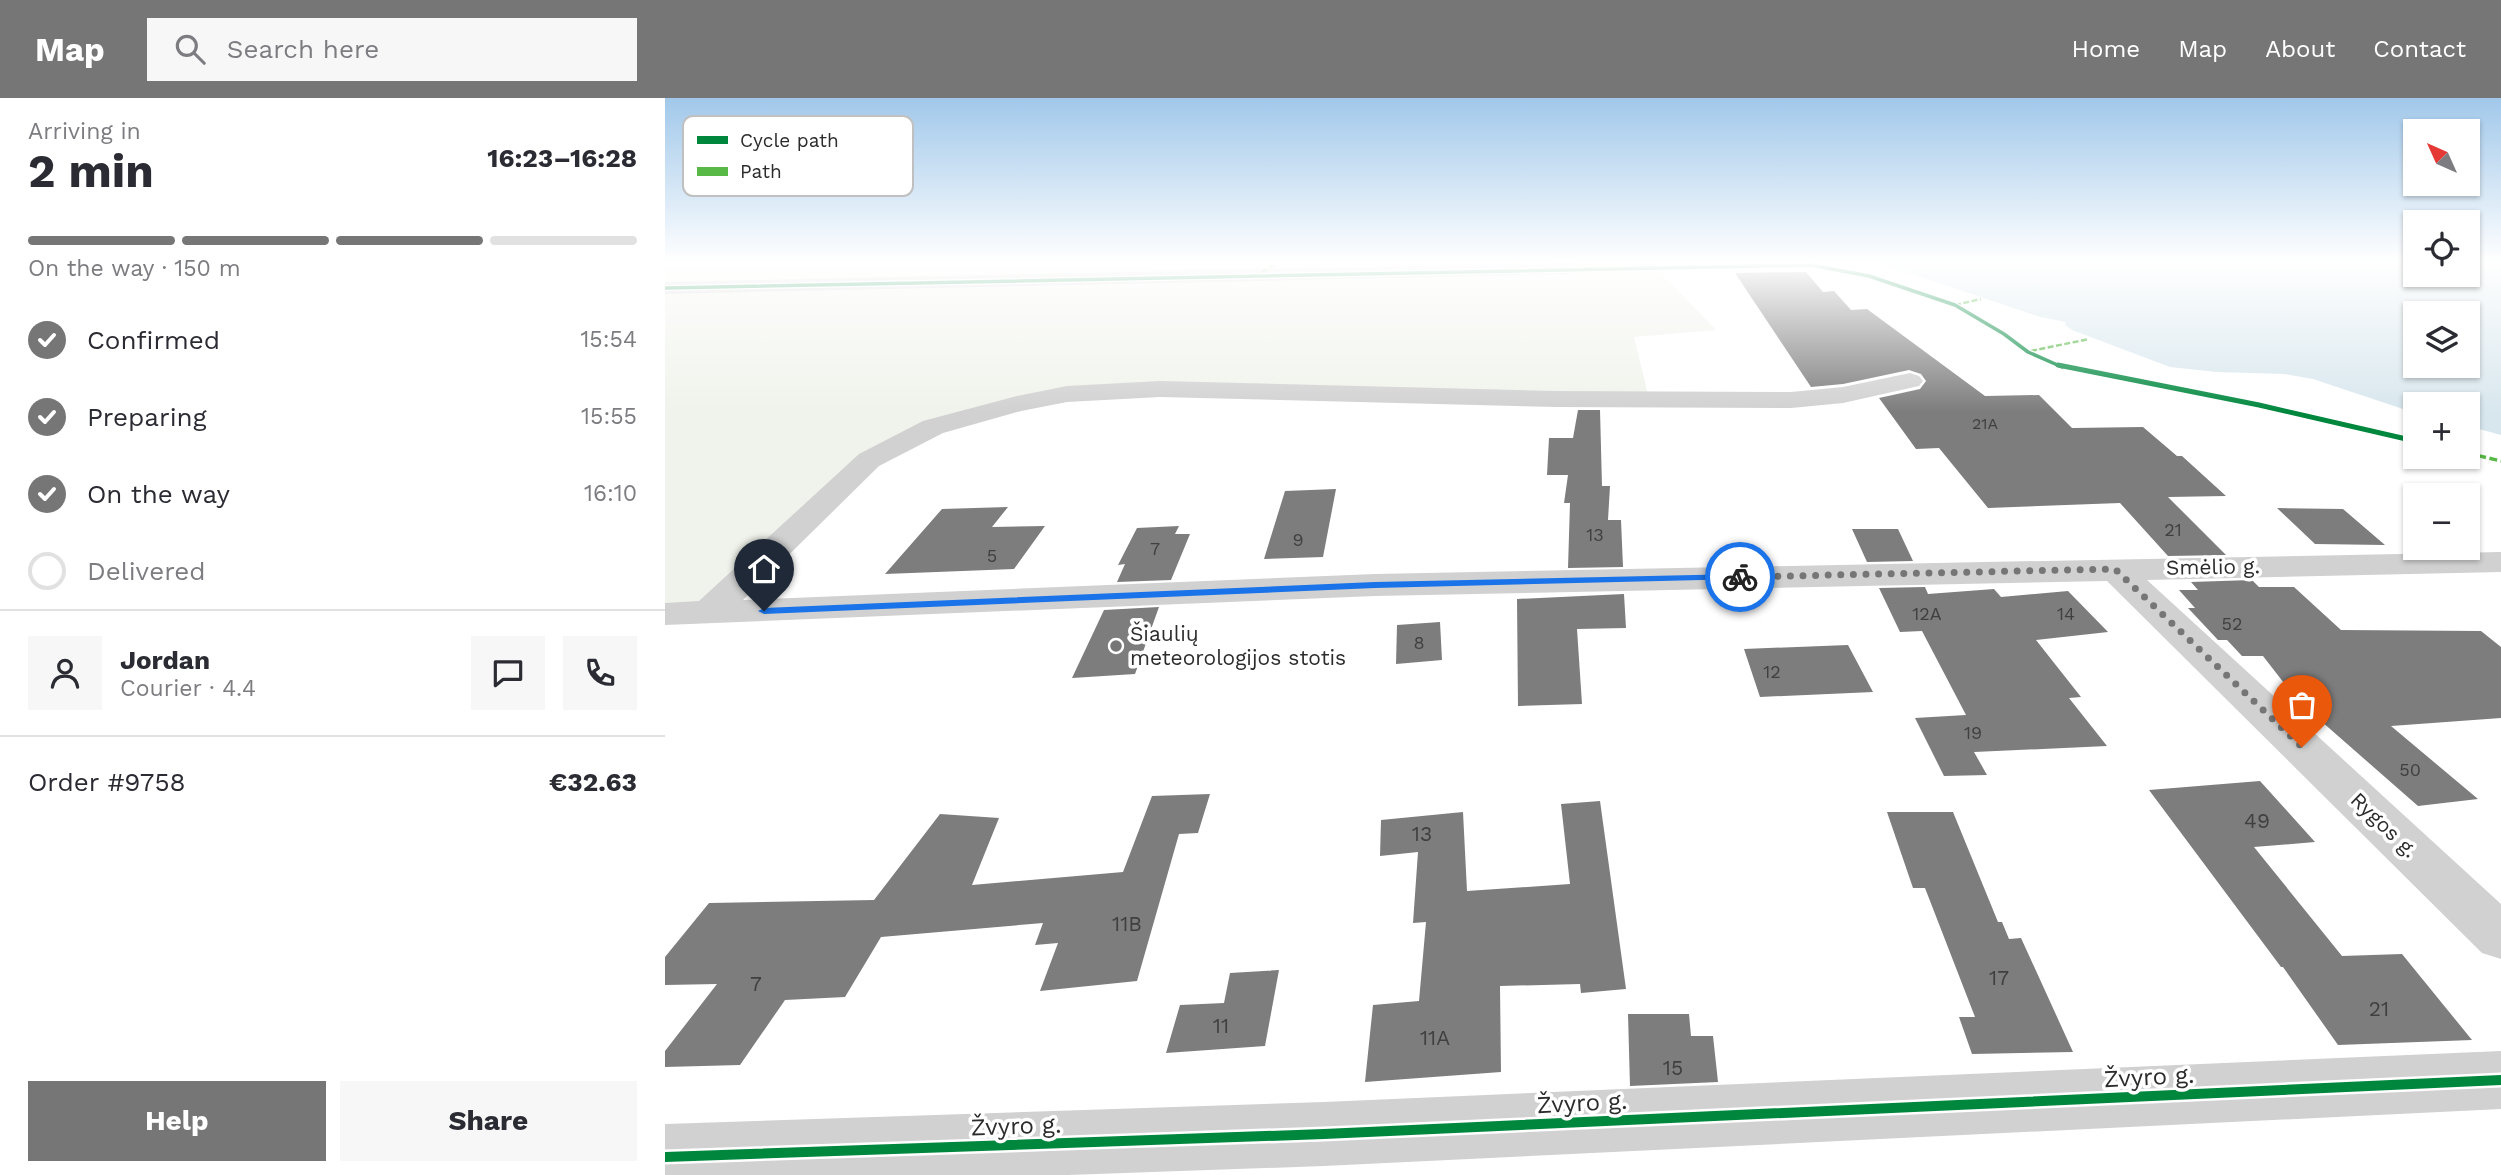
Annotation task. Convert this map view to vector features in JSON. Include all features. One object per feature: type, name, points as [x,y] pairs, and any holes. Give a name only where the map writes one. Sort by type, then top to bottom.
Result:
[{"type":"street","points":[[708,613],[869,460],[933,427],[1017,404],[1067,394],[1160,389],[1557,399],[1791,400],[1843,396],[1910,381]]},
{"type":"street","name":"Smėlio g.","points":[[665,614],[1375,585],[2501,562]]},
{"type":"street","name":"Rygos g.","points":[[2115,569],[2501,937]]},
{"type":"street","name":"Žvyro g.","points":[[665,1157],[1324,1134],[2501,1080]]},
{"type":"shaded area","points":[[665,312],[1699,312],[1716,330],[1634,337],[1649,399],[1160,389],[1017,404],[869,460],[708,613],[665,614]]},
{"type":"shaded area","points":[[2026,312],[2403,312],[2403,378],[2480,378],[2480,312],[2501,312],[2501,435],[2480,429],[2480,392],[2403,392],[2403,409],[2313,379],[2284,374],[2217,372],[2170,367],[2065,325],[2066,322]]},
{"type":"building","points":[[1761,312],[1871,312],[1985,396],[2039,395],[2072,428],[2143,427],[2177,456],[2182,456],[2226,496],[2168,497],[2226,555],[2168,556],[2120,503],[1988,508],[1939,448],[1916,449],[1879,398],[1920,389],[1926,381],[1921,374],[1909,370],[1843,384],[1811,387]]},
{"type":"building","points":[[1578,410],[1600,410],[1602,486],[1610,486],[1608,520],[1621,520],[1623,567],[1568,568],[1570,503],[1564,503],[1568,475],[1547,475],[1549,438],[1573,438]]},
{"type":"building","points":[[1336,489],[1323,557],[1264,559],[1285,491]]},
{"type":"building","points":[[1008,507],[992,527],[1045,526],[1014,569],[885,574],[942,509]]},
{"type":"building","points":[[2277,508],[2343,509],[2385,545],[2315,544]]},
{"type":"building","points":[[1179,526],[1175,534],[1190,534],[1171,580],[1117,582],[1125,564],[1118,565],[1137,528]]},
{"type":"building","points":[[1852,529],[1898,529],[1913,561],[1867,562]]},
{"type":"building","points":[[2252,580],[2259,587],[2294,587],[2341,630],[2481,631],[2501,647],[2501,718],[2391,726],[2478,799],[2418,806],[2297,700],[2263,656],[2242,656],[2227,640],[2218,640],[2188,608],[2195,608],[2179,590],[2198,590],[2191,582]]},
{"type":"building","points":[[1925,587],[1928,594],[1994,589],[2001,597],[2068,591],[2108,632],[2036,640],[2081,697],[2069,698],[2107,746],[1974,752],[1987,775],[1944,776],[1915,718],[1966,715],[1922,631],[1900,632],[1879,588]]},
{"type":"building","points":[[1624,594],[1626,628],[1577,629],[1582,704],[1518,706],[1517,599]]},
{"type":"building","name":"Šiaulių meteorologijos stotis","points":[[1159,607],[1135,674],[1072,678],[1104,610]]},
{"type":"building","points":[[1440,622],[1442,660],[1396,664],[1397,625]]},
{"type":"building","points":[[1848,645],[1873,692],[1760,697],[1744,649]]},
{"type":"building","points":[[2260,781],[2315,842],[2254,847],[2342,956],[2402,954],[2472,1040],[2338,1045],[2283,967],[2149,790]]},
{"type":"building","points":[[1210,794],[1198,833],[1179,834],[1137,981],[1040,991],[1058,943],[1035,945],[1043,923],[881,937],[845,997],[785,1000],[740,1065],[665,1067],[665,1051],[717,984],[665,985],[665,957],[709,903],[874,900],[940,814],[999,818],[972,885],[1123,872],[1152,796]]},
{"type":"building","points":[[1600,801],[1626,989],[1581,993],[1580,984],[1500,986],[1501,1072],[1365,1082],[1373,1005],[1419,1001],[1426,922],[1413,923],[1418,852],[1380,856],[1381,820],[1463,812],[1467,891],[1570,884],[1561,804]]},
{"type":"building","points":[[1887,812],[1953,812],[1998,922],[2002,922],[2009,939],[2021,938],[2073,1052],[1972,1054],[1959,1017],[1975,1017],[1925,888],[1913,888]]},
{"type":"building","points":[[1279,970],[1265,1046],[1166,1053],[1180,1005],[1224,1003],[1230,973]]},
{"type":"building","points":[[1628,1014],[1689,1014],[1691,1036],[1713,1036],[1718,1082],[1630,1086]]},
{"type":"marked path","points":[[2031,351],[2089,339]]},
{"type":"marked path","points":[[2480,456],[2501,461]]},
{"type":"cycle path","points":[[1967,312],[2028,352],[2063,367],[2259,405],[2403,438]]},
{"type":"cycle path","points":[[665,1157],[1324,1134],[2501,1080]]},
{"type":"way so far","points":[[1740,577],[2115,569],[2302,747]]},
{"type":"place","name":"Šiaulių meteorologijos stotis","points":[[1116,646]]},
{"type":"route","points":[[764,611],[1375,585],[1740,577]]}]
